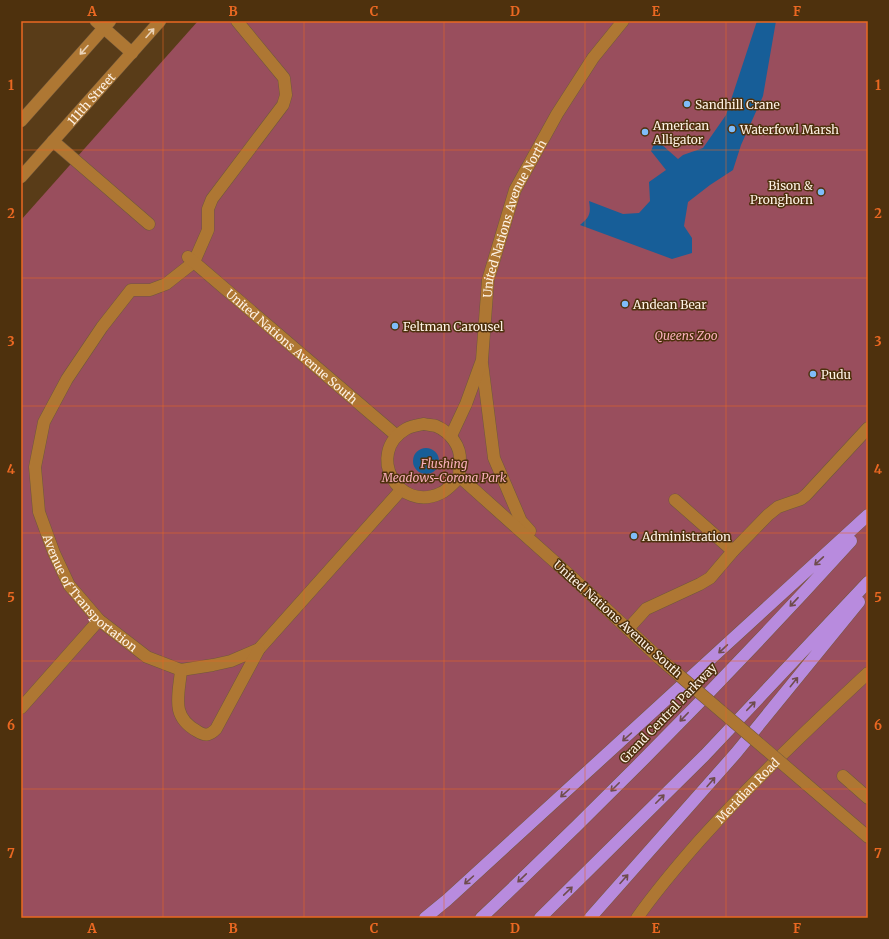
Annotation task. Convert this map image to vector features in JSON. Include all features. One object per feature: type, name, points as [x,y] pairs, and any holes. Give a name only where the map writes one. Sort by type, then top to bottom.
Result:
[{"type":"highway","points":[[429,918],[868,515]]},
{"type":"highway","name":"Grand Central Parkway","points":[[481,918],[559,843],[678,724],[790,607],[868,522]]},
{"type":"highway","points":[[540,918],[705,755],[868,582]]},
{"type":"highway","points":[[589,918],[736,753],[868,591]]},
{"type":"highway","points":[[425,918],[447,900]]},
{"type":"street","name":"111th Street","points":[[21,177],[160,21]]},
{"type":"street","points":[[191,259],[208,230],[208,209],[212,199],[283,105],[286,95],[284,78],[242,25],[237,21]]},
{"type":"street","name":"United Nations Avenue North","points":[[451,436],[466,404],[482,360],[488,280],[515,190],[557,114],[593,58],[623,21]]},
{"type":"street","points":[[21,121],[103,23],[132,53]]},
{"type":"street","points":[[53,141],[149,224]]},
{"type":"street","name":"United Nations Avenue South","points":[[191,259],[397,436]]},
{"type":"street","name":"Avenue of Transportation","points":[[180,670],[148,657],[99,620],[69,585],[54,553],[39,512],[35,467],[44,422],[67,379],[102,327],[131,290],[150,290],[166,284],[191,259]]},
{"type":"street","points":[[482,360],[494,458],[521,521],[574,579]]},
{"type":"street","points":[[424,424],[436,426],[451,436],[458,446],[460,461],[458,473],[460,477],[442,493],[428,498],[415,497],[401,490],[392,481],[387,466],[388,453],[392,441],[397,436],[407,428],[424,424]]},
{"type":"street","points":[[628,629],[646,609],[710,578],[733,551],[768,515],[778,508],[801,499],[806,495],[868,428]]},
{"type":"street","name":"United Nations Avenue South","points":[[460,477],[660,658],[868,837]]},
{"type":"street","points":[[259,649],[231,661],[180,670],[178,708],[184,722],[189,727],[207,735],[216,729],[259,649],[401,490]]},
{"type":"street","points":[[675,500],[733,551]]},
{"type":"street","points":[[21,708],[99,620]]},
{"type":"street","name":"Meridian Road","points":[[637,918],[676,868],[737,800],[868,673]]},
{"type":"street","points":[[843,776],[868,798]]},
{"type":"green space","name":"Flushing Meadows-Corona Park","points":[[198,21],[868,21],[868,918],[21,918],[21,220]]},
{"type":"water","name":"Waterfowl Marsh","points":[[757,21],[776,21],[763,96],[741,145],[733,170],[688,202],[684,226],[692,238],[692,253],[672,259],[580,225],[586,220],[589,214],[589,201],[623,214],[639,213],[650,201],[649,182],[666,170],[651,151],[654,144],[661,144],[678,159],[683,155],[703,148],[726,115]]},
{"type":"water","points":[[426,448],[435,452],[439,461],[435,470],[426,474],[417,470],[413,461],[417,452]]},
{"type":"place","name":"Sandhill Crane","points":[[687,104]]},
{"type":"place","name":"Waterfowl Marsh","points":[[732,129]]},
{"type":"place","name":"American Alligator","points":[[645,132]]},
{"type":"place","name":"Bison & Pronghorn","points":[[821,192]]},
{"type":"place","name":"Andean Bear","points":[[625,304]]},
{"type":"place","name":"Feltman Carousel","points":[[395,326]]},
{"type":"place","name":"Pudu","points":[[813,374]]},
{"type":"place","name":"Administration","points":[[634,536]]},
{"type":"park label","name":"Queens Zoo","points":[[686,335]]}]
